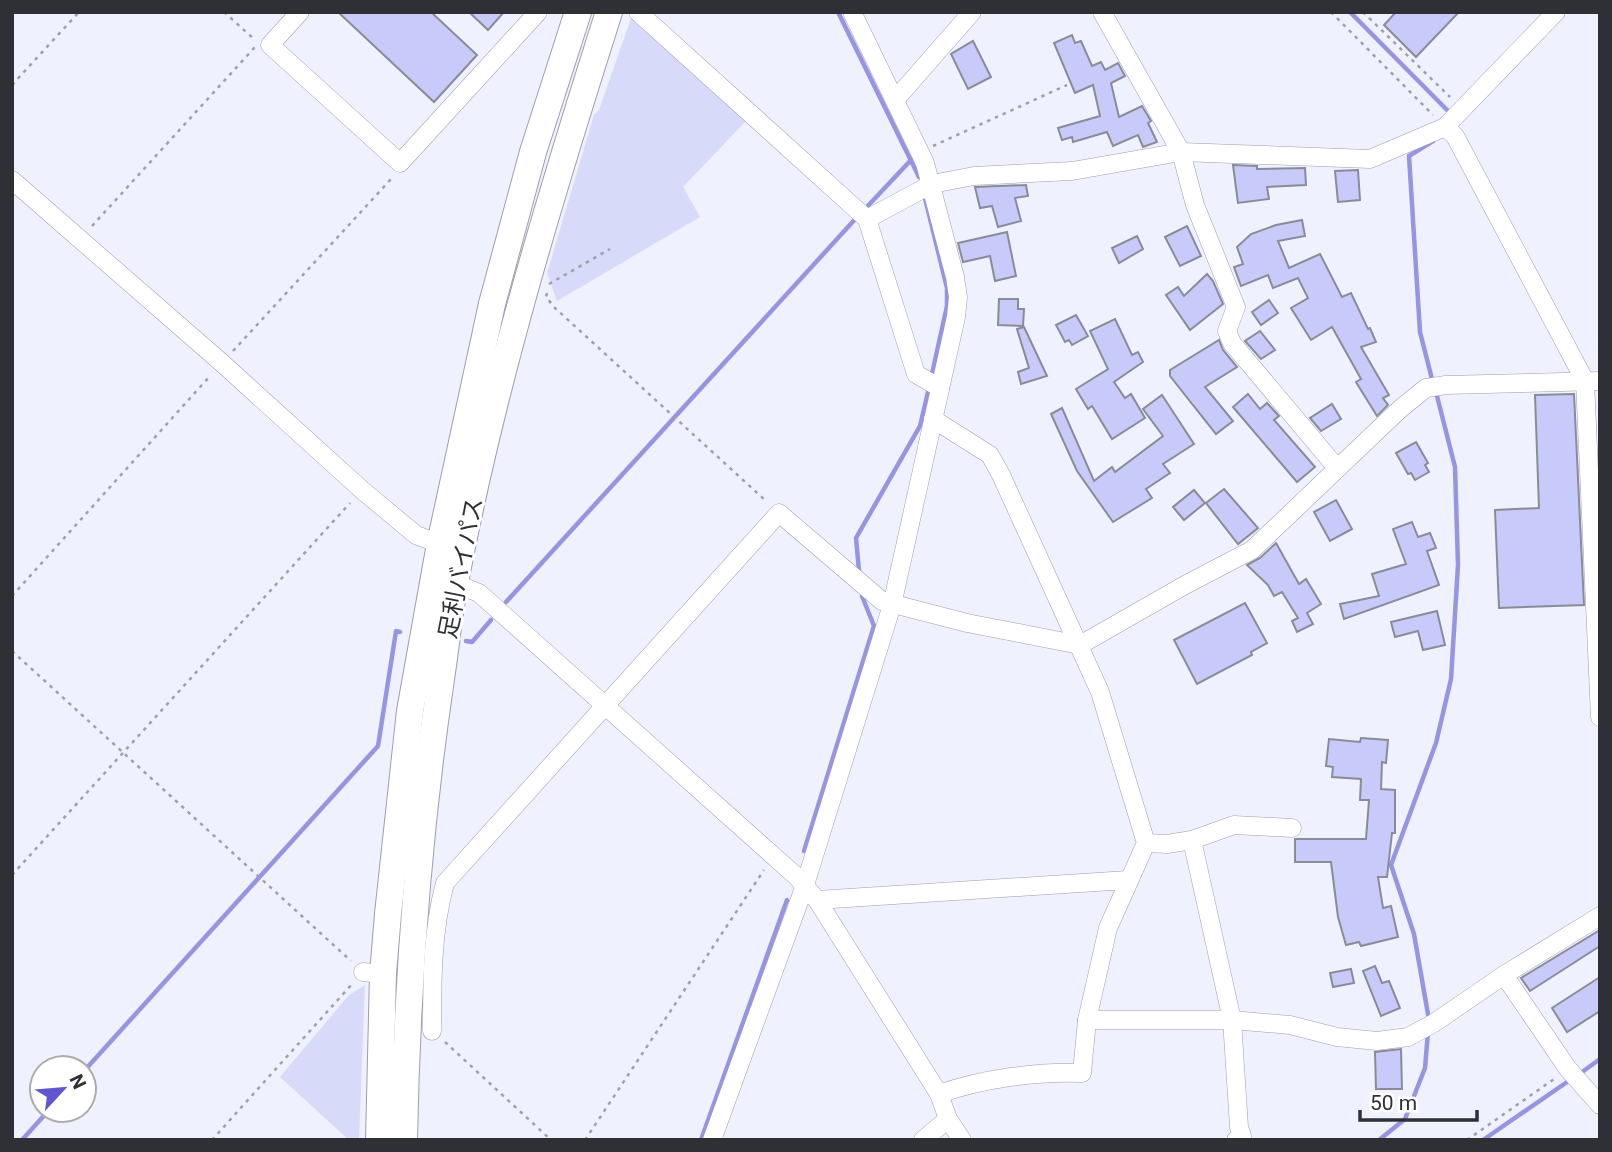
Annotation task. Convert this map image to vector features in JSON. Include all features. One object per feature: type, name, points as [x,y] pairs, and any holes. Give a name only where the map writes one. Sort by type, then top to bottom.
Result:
[{"type":"highway","name":"足利バイパス","points":[[379,1140],[373,973],[410,711],[440,544],[492,304],[533,152],[578,12]]},
{"type":"highway","name":"足利バイパス","points":[[404,1140],[421,964],[423,807],[455,583],[516,318],[560,164],[609,12]]},
{"type":"street","points":[[300,12],[270,45],[400,163],[538,12]]},
{"type":"street","points":[[638,12],[867,219],[916,374],[940,388]]},
{"type":"street","points":[[712,1140],[811,894],[892,605],[956,317],[958,297],[955,277],[932,184],[920,152],[852,12]]},
{"type":"street","points":[[895,100],[972,12]]},
{"type":"street","points":[[1102,12],[1181,152],[1195,205],[1236,306],[1227,331],[1232,342],[1337,468]]},
{"type":"street","points":[[867,219],[932,184],[974,176],[1072,171],[1181,152],[1370,159],[1445,127],[1556,12]]},
{"type":"street","points":[[1445,127],[1455,136],[1592,381],[1600,717]]},
{"type":"street","points":[[12,180],[222,363],[362,490],[416,535],[440,544]]},
{"type":"street","points":[[432,1031],[421,964],[445,883],[779,513],[882,601],[1080,645],[1252,550],[1400,409],[1426,388],[1446,385],[1592,381]]},
{"type":"street","points":[[933,419],[990,455],[1001,475],[1100,692],[1146,843],[1108,928],[1087,1020],[1082,1073],[1062,1072],[966,1084],[939,1094]]},
{"type":"street","points":[[455,583],[479,593],[797,877],[811,894],[939,1094],[948,1119],[962,1140]]},
{"type":"street","points":[[1146,843],[1167,844],[1192,840],[1234,825],[1292,828]]},
{"type":"street","points":[[1192,840],[1232,1020],[1239,1127],[1242,1136],[1236,1140]]},
{"type":"street","points":[[811,894],[1128,880]]},
{"type":"street","points":[[1087,1020],[1232,1020],[1290,1025],[1377,1041],[1408,1037],[1600,916]]},
{"type":"street","points":[[1504,975],[1568,1069],[1600,1105]]},
{"type":"street","points":[[923,1140],[948,1119]]},
{"type":"path","points":[[12,85],[79,12]]},
{"type":"path","points":[[80,239],[259,43],[224,12]]},
{"type":"path","points":[[1331,12],[1445,127]]},
{"type":"path","points":[[1363,12],[1463,109]]},
{"type":"path","points":[[920,152],[1067,85]]},
{"type":"path","points":[[12,596],[398,172],[400,163]]},
{"type":"path","points":[[610,249],[548,285],[546,297],[779,513]]},
{"type":"path","points":[[12,875],[362,490]]},
{"type":"path","points":[[12,651],[373,973],[212,1140]]},
{"type":"path","points":[[585,1140],[774,856]]},
{"type":"path","points":[[432,1031],[551,1140]]},
{"type":"path","points":[[1467,1140],[1568,1069]]},
{"type":"shaded area","points":[[631,18],[746,121],[683,187],[700,217],[557,301],[547,273],[594,115],[599,110]]},
{"type":"shaded area","points":[[365,985],[359,1140],[349,1140],[280,1077],[349,995]]},
{"type":"building","points":[[338,12],[431,12],[477,55],[434,102]]},
{"type":"building","points":[[469,12],[504,12],[488,30]]},
{"type":"building","points":[[1396,12],[1459,12],[1416,57],[1384,25]]},
{"type":"building","points":[[1072,35],[1075,43],[1081,41],[1092,66],[1101,62],[1105,70],[1118,63],[1125,76],[1111,83],[1119,117],[1142,106],[1151,121],[1148,123],[1157,142],[1143,147],[1138,135],[1113,146],[1107,132],[1073,142],[1072,137],[1062,140],[1058,128],[1100,116],[1093,85],[1075,93],[1054,43]]},
{"type":"building","points":[[973,41],[991,77],[968,89],[951,54]]},
{"type":"building","points":[[1233,165],[1257,166],[1257,169],[1305,168],[1306,185],[1267,187],[1269,199],[1238,203]]},
{"type":"building","points":[[1358,170],[1360,200],[1338,202],[1335,171]]},
{"type":"building","points":[[1026,185],[1028,196],[1015,198],[1021,221],[998,227],[992,206],[980,208],[975,187]]},
{"type":"building","points":[[1302,220],[1305,236],[1278,241],[1289,268],[1320,254],[1342,297],[1351,293],[1376,342],[1361,347],[1389,395],[1383,398],[1388,405],[1377,416],[1356,382],[1361,379],[1332,327],[1311,340],[1291,308],[1308,298],[1298,278],[1273,288],[1268,275],[1241,286],[1234,267],[1243,264],[1237,247],[1251,234]]},
{"type":"building","points":[[1187,226],[1201,256],[1180,266],[1165,237]]},
{"type":"building","points":[[1007,232],[1016,276],[995,281],[990,256],[963,262],[958,243]]},
{"type":"building","points":[[1137,236],[1143,249],[1119,263],[1112,248]]},
{"type":"building","points":[[1207,274],[1223,304],[1190,330],[1166,295],[1178,287],[1184,296]]},
{"type":"building","points":[[999,299],[1018,299],[1018,309],[1024,309],[1023,326],[998,325]]},
{"type":"building","points":[[1269,300],[1278,313],[1261,325],[1252,312]]},
{"type":"building","points":[[1076,315],[1088,336],[1072,345],[1069,340],[1065,342],[1056,325]]},
{"type":"building","points":[[1115,319],[1132,355],[1138,352],[1143,362],[1114,382],[1125,398],[1131,394],[1145,418],[1112,439],[1092,406],[1088,409],[1076,389],[1108,369],[1090,331]]},
{"type":"building","points":[[1024,327],[1047,376],[1021,384],[1018,372],[1029,368],[1017,329]]},
{"type":"building","points":[[1260,331],[1275,350],[1261,359],[1245,341]]},
{"type":"building","points":[[1219,340],[1223,350],[1237,367],[1205,387],[1233,421],[1216,434],[1170,376],[1170,370]]},
{"type":"building","points":[[1248,394],[1260,409],[1267,403],[1279,416],[1274,420],[1315,467],[1297,482],[1233,407]]},
{"type":"building","points":[[1574,394],[1584,605],[1499,608],[1495,510],[1539,508],[1535,395]]},
{"type":"building","points":[[1162,395],[1194,444],[1163,464],[1170,473],[1146,489],[1152,498],[1113,522],[1077,471],[1051,414],[1062,408],[1094,481],[1112,467],[1115,472],[1163,436],[1143,409]]},
{"type":"building","points":[[1332,404],[1341,419],[1321,431],[1310,418]]},
{"type":"building","points":[[1416,442],[1428,463],[1425,465],[1429,472],[1415,480],[1411,473],[1408,474],[1396,453]]},
{"type":"building","points":[[1224,489],[1258,528],[1238,544],[1206,503]]},
{"type":"building","points":[[1194,490],[1205,503],[1184,520],[1173,507]]},
{"type":"building","points":[[1336,500],[1352,529],[1330,541],[1314,512]]},
{"type":"building","points":[[1412,522],[1418,537],[1430,533],[1436,548],[1427,551],[1439,585],[1344,619],[1340,604],[1379,596],[1372,574],[1406,564],[1393,529]]},
{"type":"building","points":[[1276,543],[1299,584],[1306,579],[1321,604],[1307,613],[1313,624],[1297,632],[1292,621],[1298,618],[1282,592],[1274,596],[1268,585],[1247,565],[1260,558]]},
{"type":"building","points":[[1245,603],[1267,643],[1251,652],[1252,655],[1197,684],[1174,640]]},
{"type":"building","points":[[1437,611],[1445,645],[1423,650],[1418,631],[1395,637],[1391,622]]},
{"type":"building","points":[[1361,738],[1388,740],[1386,763],[1382,762],[1381,789],[1395,790],[1395,833],[1392,833],[1387,877],[1378,877],[1383,908],[1391,906],[1398,937],[1361,946],[1359,942],[1346,945],[1338,917],[1331,862],[1295,862],[1295,839],[1366,839],[1369,800],[1360,800],[1361,779],[1332,777],[1333,767],[1326,766],[1329,739],[1360,742]]},
{"type":"building","points":[[1600,930],[1600,946],[1530,991],[1521,978]]},
{"type":"building","points":[[1375,966],[1382,983],[1389,981],[1400,1008],[1381,1016],[1363,971]]},
{"type":"building","points":[[1351,969],[1354,983],[1333,987],[1330,973]]},
{"type":"building","points":[[1600,977],[1600,1011],[1567,1032],[1552,1008]]},
{"type":"building","points":[[1401,1049],[1402,1089],[1376,1089],[1375,1052]]},
{"type":"waterway","points":[[838,12],[919,177]]},
{"type":"waterway","points":[[1350,12],[1450,113]]},
{"type":"waterway","points":[[1433,141],[1409,156],[1420,332],[1433,383]]},
{"type":"waterway","points":[[864,210],[911,160]]},
{"type":"waterway","points":[[925,198],[947,288],[947,306],[932,374]]},
{"type":"waterway","points":[[506,602],[858,216]]},
{"type":"waterway","points":[[859,571],[856,538],[920,426],[928,392]]},
{"type":"waterway","points":[[1429,1020],[1414,934],[1391,865],[1436,743],[1451,679],[1458,565],[1455,467],[1436,392]]},
{"type":"waterway","points":[[804,851],[874,626],[862,596]]},
{"type":"waterway","points":[[466,641],[472,642],[491,620]]},
{"type":"waterway","points":[[98,1056],[378,746],[396,631],[400,632]]},
{"type":"waterway","points":[[701,1140],[787,900]]},
{"type":"waterway","points":[[1379,1140],[1405,1119],[1425,1068],[1428,1032]]},
{"type":"waterway","points":[[1578,1075],[1600,1059]]},
{"type":"waterway","points":[[1483,1140],[1570,1080]]},
{"type":"waterway","points":[[22,1140],[36,1124]]}]
